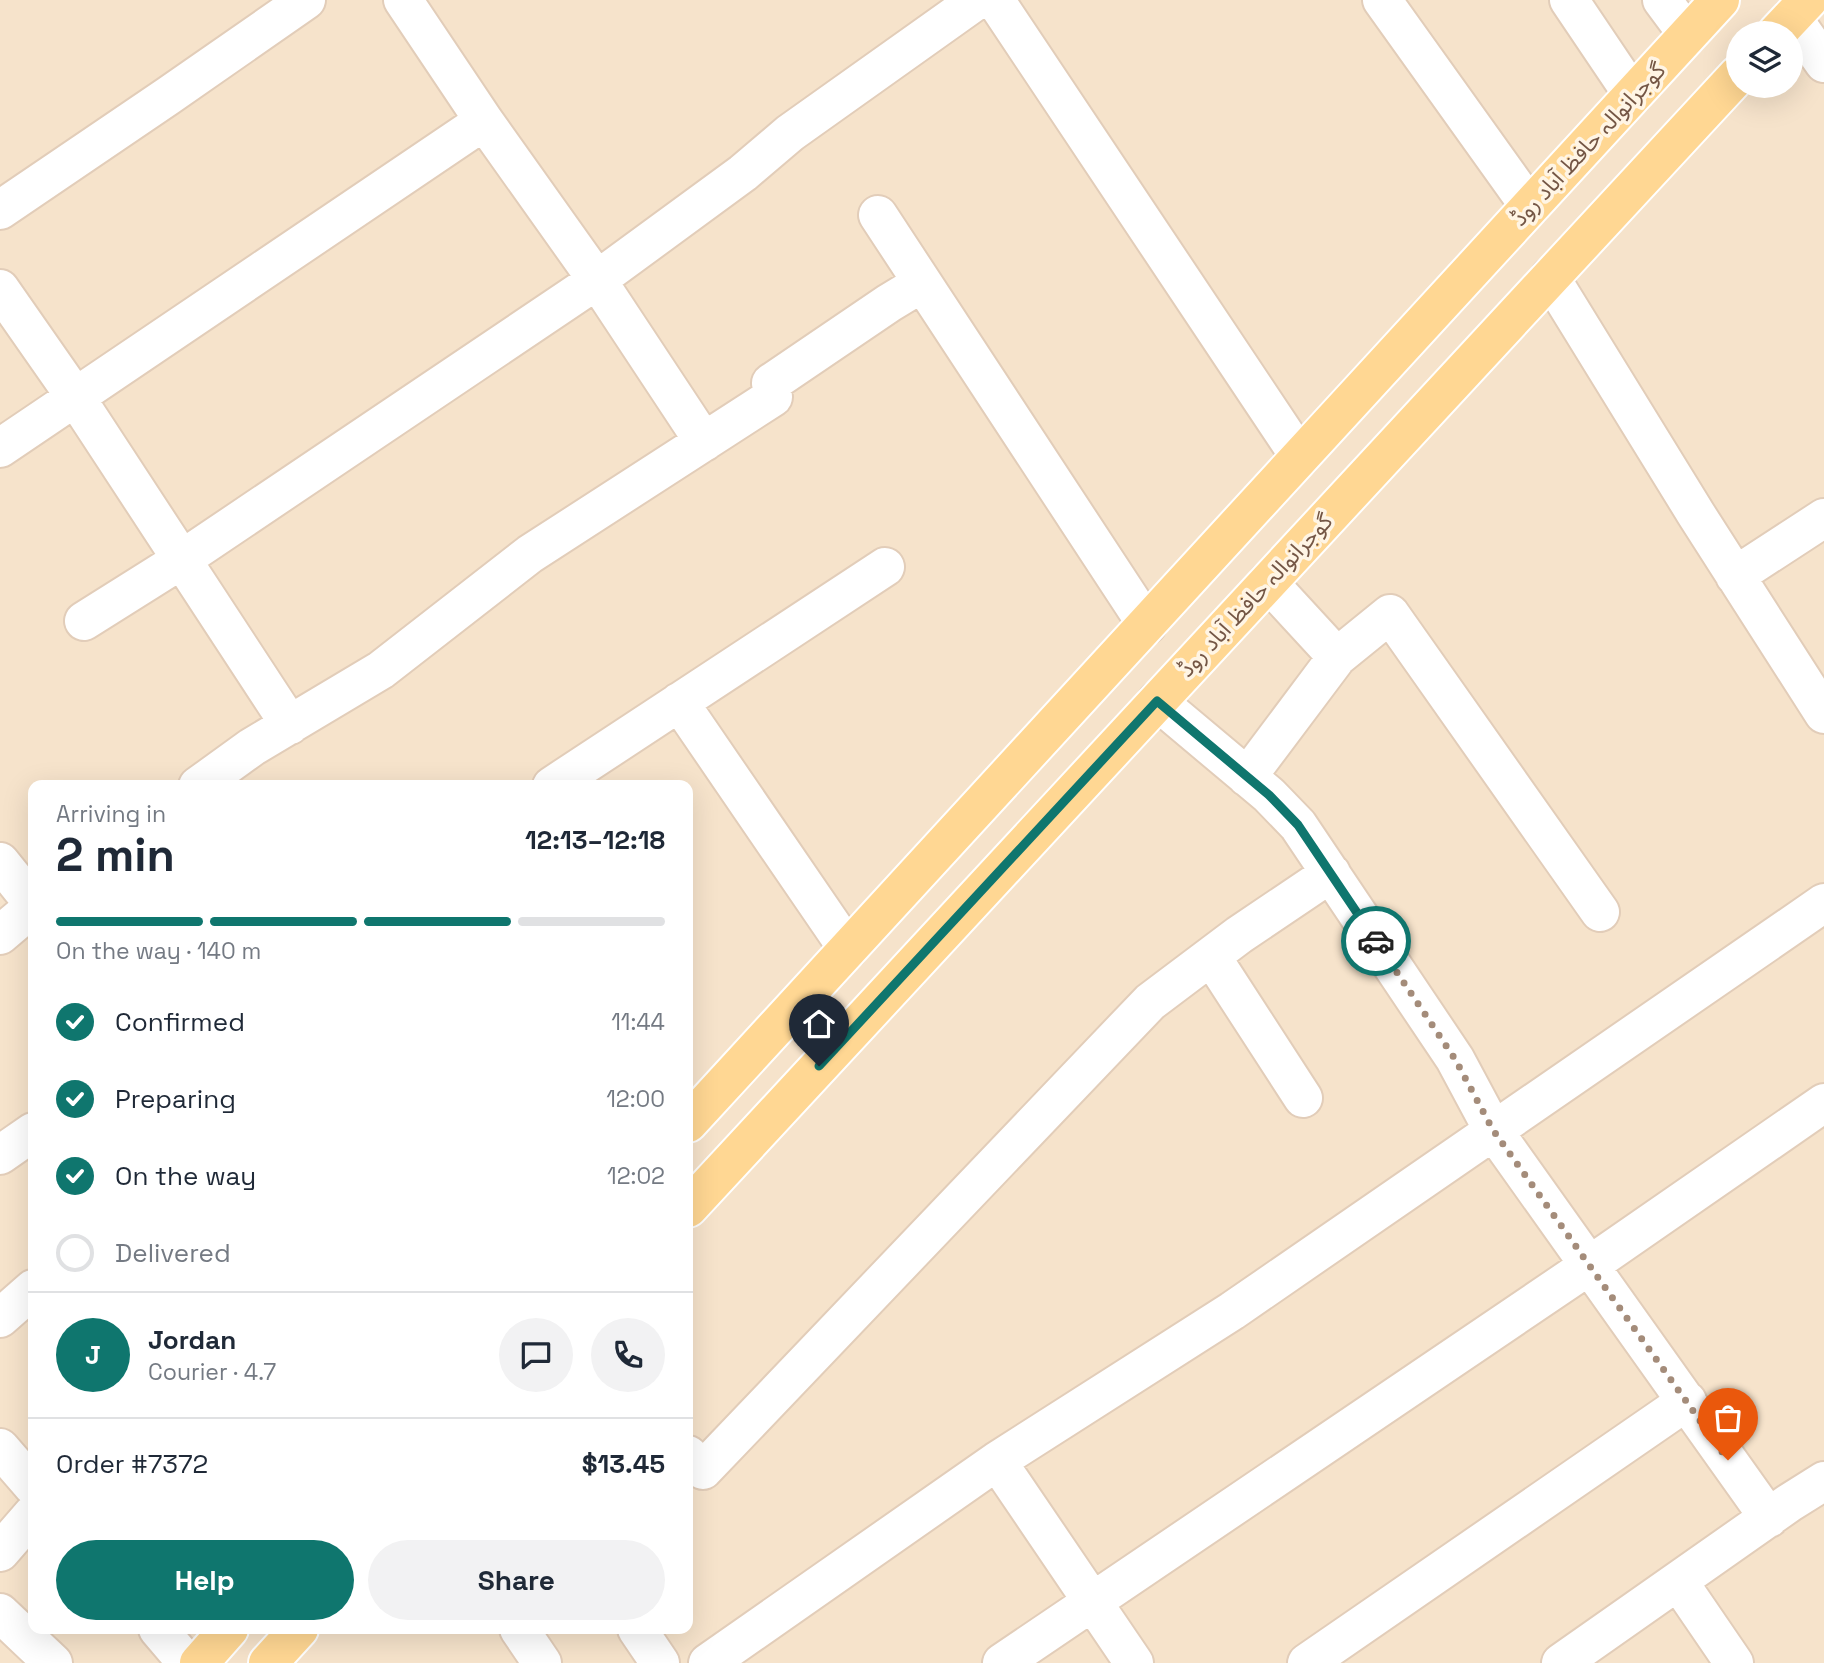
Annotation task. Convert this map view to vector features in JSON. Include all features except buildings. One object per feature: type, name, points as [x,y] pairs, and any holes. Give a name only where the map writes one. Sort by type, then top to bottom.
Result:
[{"type":"main road","name":"گوجرانوالہ حافظ آباد روڈ","points":[[693,1118],[1720,0]]},
{"type":"main road","name":"گوجرانوالہ حافظ آباد روڈ","points":[[693,1203],[1726,88]]},
{"type":"main road","points":[[199,1663],[225,1634]]},
{"type":"main road","points":[[268,1663],[294,1634]]},
{"type":"street","points":[[0,210],[306,0]]},
{"type":"street","points":[[403,0],[484,121],[597,280],[704,442]]},
{"type":"street","points":[[84,621],[181,560],[597,280],[743,173],[790,133],[976,0]]},
{"type":"street","points":[[995,0],[1300,457]]},
{"type":"street","points":[[1382,0],[1530,207]]},
{"type":"street","points":[[1569,0],[1633,95]]},
{"type":"street","points":[[1662,0],[1688,35]]},
{"type":"street","points":[[1792,17],[1824,63]]},
{"type":"street","points":[[0,448],[484,121]]},
{"type":"street","points":[[878,215],[1147,625]]},
{"type":"street","points":[[1550,277],[1824,714]]},
{"type":"street","points":[[206,780],[252,747],[381,670],[530,554],[773,397],[771,383],[922,283]]},
{"type":"street","points":[[0,289],[76,398],[290,725]]},
{"type":"street","points":[[1735,576],[1824,518]]},
{"type":"street","points":[[561,780],[885,567]]},
{"type":"street","points":[[1268,582],[1337,657]]},
{"type":"street","points":[[1247,777],[1337,657],[1390,614],[1600,912]]},
{"type":"street","points":[[1157,701],[1269,795],[1298,825],[1455,1059],[1493,1130],[1769,1518]]},
{"type":"street","points":[[679,702],[848,948]]},
{"type":"street","points":[[0,862],[28,898]]},
{"type":"street","points":[[693,1460],[703,1470],[1150,1002],[1238,935],[1331,873]]},
{"type":"street","points":[[708,1663],[998,1461],[1231,1311],[1824,903]]},
{"type":"street","points":[[0,935],[28,910]]},
{"type":"street","points":[[1211,957],[1303,1098]]},
{"type":"street","points":[[1002,1663],[1590,1265],[1824,1103]]},
{"type":"street","points":[[0,1318],[28,1293]]},
{"type":"street","points":[[1307,1663],[1687,1401]]},
{"type":"street","points":[[0,1448],[28,1480]]},
{"type":"street","points":[[998,1461],[1134,1663]]},
{"type":"street","points":[[1561,1663],[1824,1481]]},
{"type":"street","points":[[0,1552],[28,1520]]},
{"type":"street","points":[[1678,1581],[1734,1663]]},
{"type":"street","points":[[0,1613],[53,1663]]},
{"type":"street","points":[[162,1634],[187,1663]]},
{"type":"street","points":[[522,1634],[542,1663]]},
{"type":"street","points":[[640,1634],[660,1663]]},
{"type":"shaded area","points":[[0,0],[1824,0],[1824,1663],[0,1663]]},
{"type":"way so far","points":[[1376,941],[1455,1059],[1493,1130],[1728,1460]]},
{"type":"route","points":[[819,1066],[1157,701],[1269,795],[1298,825],[1376,941]]}]
